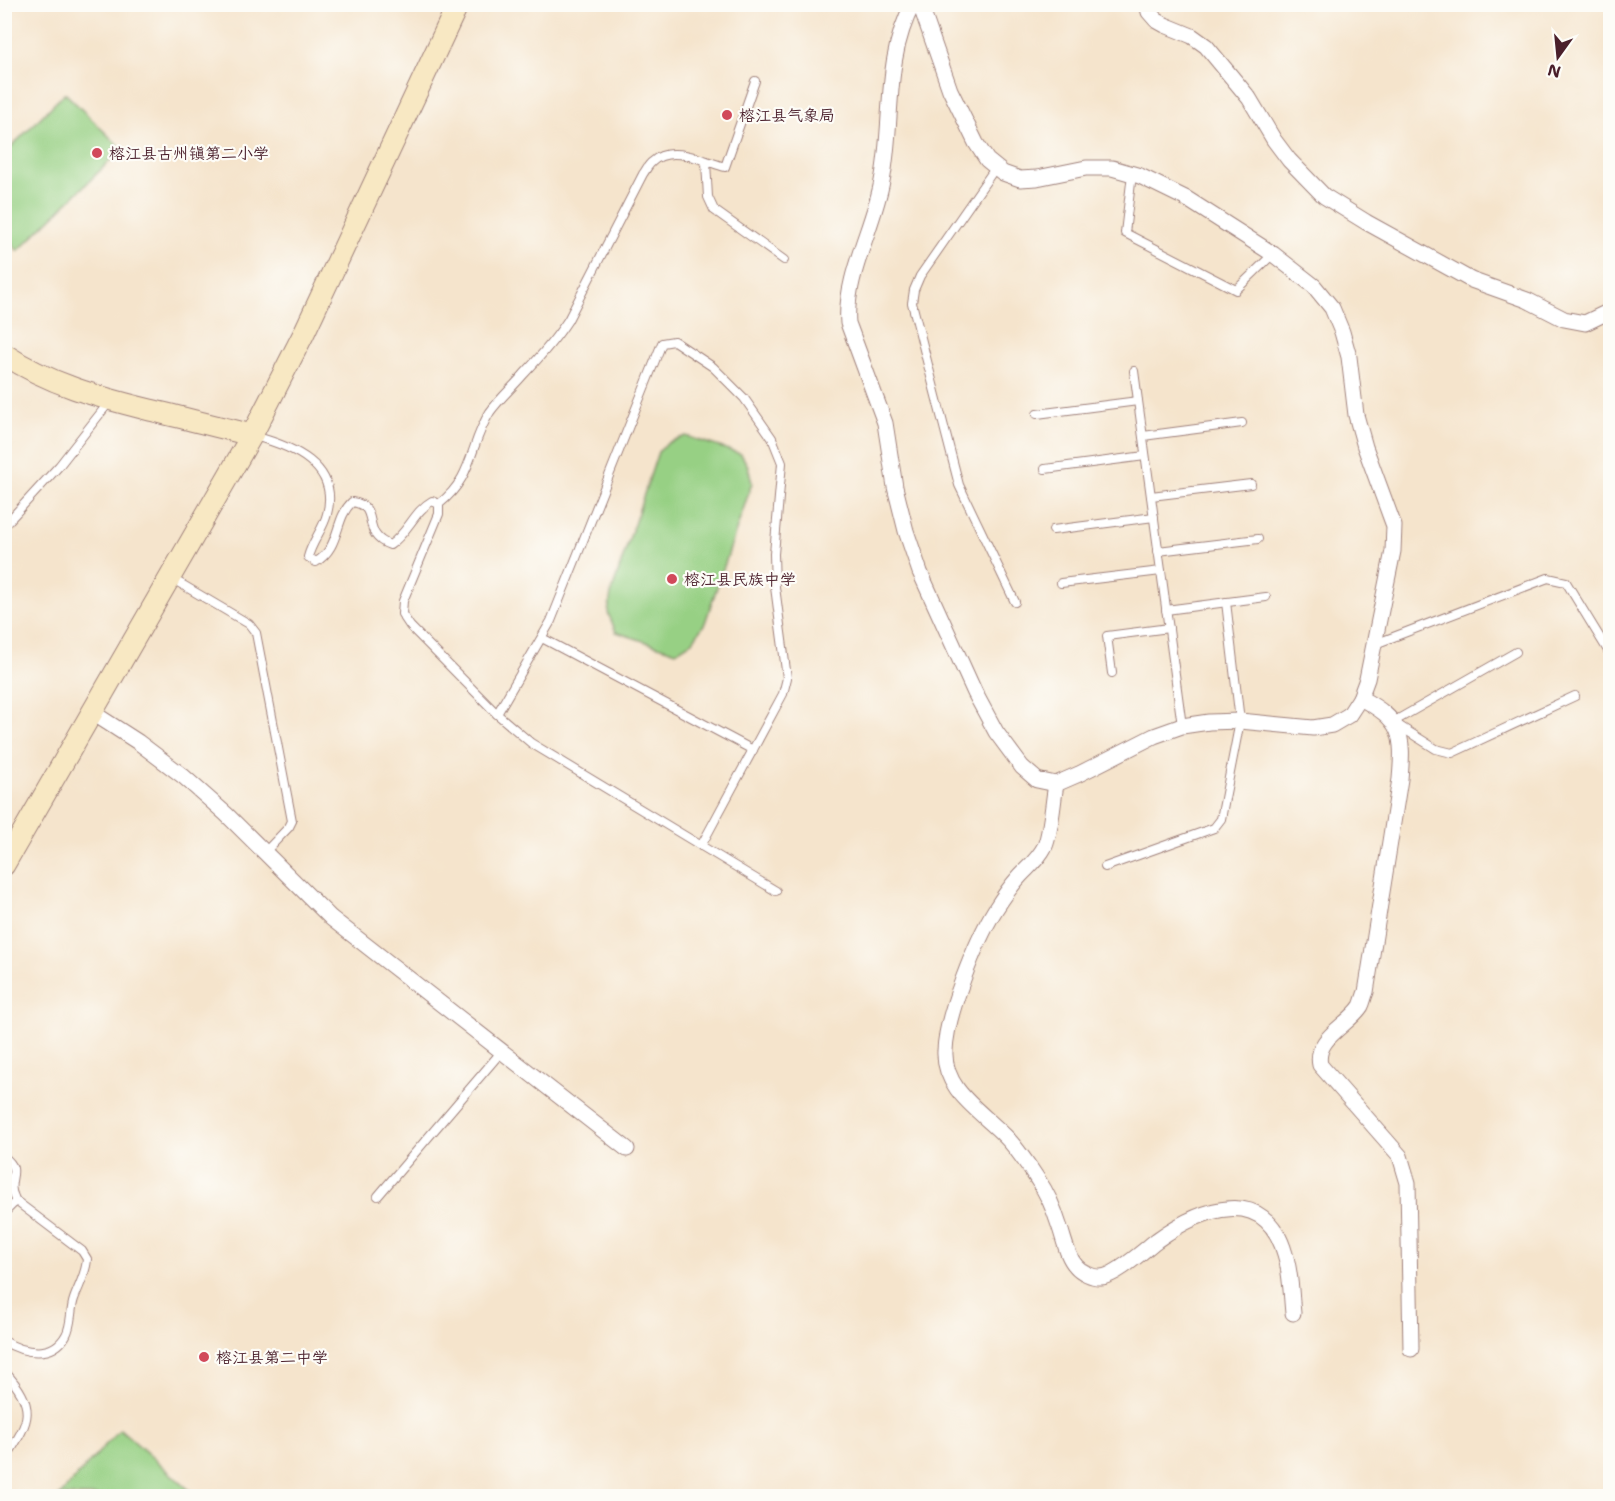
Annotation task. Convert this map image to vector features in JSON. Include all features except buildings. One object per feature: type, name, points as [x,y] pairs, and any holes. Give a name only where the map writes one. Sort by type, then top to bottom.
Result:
[{"type":"main road","points":[[7,856],[93,713],[252,435],[303,335],[458,4]]},
{"type":"main road","points":[[4,354],[22,366],[62,385],[111,400],[252,435]]},
{"type":"street","points":[[913,4],[902,30],[893,68],[882,181],[850,290],[848,323],[885,423],[895,487],[906,531],[920,572],[937,613],[996,732],[1022,767],[1037,780],[1056,784],[1154,736],[1182,726],[1240,721],[1313,728],[1332,725],[1349,715],[1360,698],[1374,645],[1393,551],[1394,526],[1365,447],[1356,415],[1349,357],[1332,308],[1314,286],[1273,254],[1187,199],[1132,174],[1112,168],[1086,168],[1037,178],[1020,179],[1003,173],[987,159],[976,143],[950,90],[920,4]]},
{"type":"street","points":[[1147,4],[1149,12],[1156,20],[1192,36],[1206,46],[1249,98],[1289,160],[1324,196],[1471,280],[1527,300],[1564,319],[1585,322],[1611,311]]},
{"type":"street","points":[[1360,698],[1379,709],[1393,722],[1399,732],[1402,744],[1400,779],[1366,992],[1360,1006],[1322,1044],[1317,1055],[1320,1065],[1400,1156],[1408,1183],[1411,1349]]},
{"type":"street","points":[[93,713],[138,742],[183,776],[226,813],[332,918],[627,1149]]},
{"type":"street","points":[[1056,784],[1046,844],[1035,862],[1019,877],[994,911],[960,989],[948,1030],[945,1051],[948,1073],[958,1092],[1006,1137],[1043,1187],[1065,1245],[1077,1267],[1088,1275],[1101,1277],[1112,1273],[1188,1221],[1220,1208],[1236,1208],[1261,1217],[1280,1240],[1288,1268],[1293,1313]]},
{"type":"lane","points":[[439,504],[462,480],[484,426],[497,404],[555,340],[568,320],[643,174],[652,161],[665,154],[681,155],[725,167],[755,81]]},
{"type":"lane","points":[[706,162],[708,197],[714,210],[784,260]]},
{"type":"lane","points":[[996,167],[920,276],[912,303],[959,485],[1015,602]]},
{"type":"lane","points":[[1132,174],[1125,233],[1236,290],[1273,254]]},
{"type":"lane","points":[[497,714],[551,621],[662,343],[674,341],[713,368],[744,398],[772,438],[782,463],[774,554],[788,678],[783,694],[701,846]]},
{"type":"lane","points":[[1134,371],[1182,726]]},
{"type":"lane","points":[[4,526],[59,466],[111,400]]},
{"type":"lane","points":[[1037,414],[1138,401]]},
{"type":"lane","points":[[1143,436],[1242,423]]},
{"type":"lane","points":[[252,435],[301,453],[320,470],[328,490],[327,512],[308,556],[316,562],[325,557],[335,541],[345,510],[352,502],[362,504],[368,510],[373,533],[380,541],[390,544],[400,538],[423,506],[432,501],[439,504]]},
{"type":"lane","points":[[1045,469],[1145,456]]},
{"type":"lane","points":[[1151,496],[1251,484]]},
{"type":"lane","points":[[439,504],[440,514],[403,601],[402,614],[411,626],[497,714],[531,743],[776,891]]},
{"type":"lane","points":[[1053,530],[1154,517]]},
{"type":"lane","points":[[1158,551],[1258,539]]},
{"type":"lane","points":[[1061,584],[1161,571]]},
{"type":"lane","points":[[171,578],[249,624],[256,633],[292,820],[289,828],[265,852]]},
{"type":"lane","points":[[1374,645],[1548,578],[1566,582],[1611,654]]},
{"type":"lane","points":[[1166,610],[1266,597]]},
{"type":"lane","points":[[1105,867],[1214,828],[1221,819],[1240,721],[1226,602]]},
{"type":"lane","points":[[1112,673],[1107,636],[1169,628]]},
{"type":"lane","points":[[542,638],[753,750]]},
{"type":"lane","points":[[1516,652],[1393,722],[1436,749],[1452,753],[1575,696]]},
{"type":"lane","points":[[378,1196],[502,1051]]},
{"type":"lane","points":[[4,1157],[15,1171],[12,1191],[16,1201],[82,1251],[87,1259],[86,1269],[70,1311],[70,1324],[59,1344],[47,1350],[31,1352],[15,1348],[4,1341]]},
{"type":"lane","points":[[4,1213],[16,1201]]},
{"type":"lane","points":[[4,1371],[22,1395],[27,1410],[26,1424],[4,1461]]},
{"type":"green space","points":[[65,93],[122,149],[18,251],[5,237],[5,153]]},
{"type":"green space","points":[[686,436],[741,454],[748,466],[752,483],[705,623],[693,641],[676,652],[616,632],[608,613],[611,594],[658,452],[669,442]]},
{"type":"green space","points":[[120,1429],[196,1496],[59,1496]]},
{"type":"place","name":"榕江县气象局","points":[[727,115]]},
{"type":"place","name":"榕江县古州镇第二小学","points":[[97,153]]},
{"type":"place","name":"榕江县民族中学","points":[[672,579]]},
{"type":"place","name":"榕江县第二中学","points":[[204,1357]]}]
